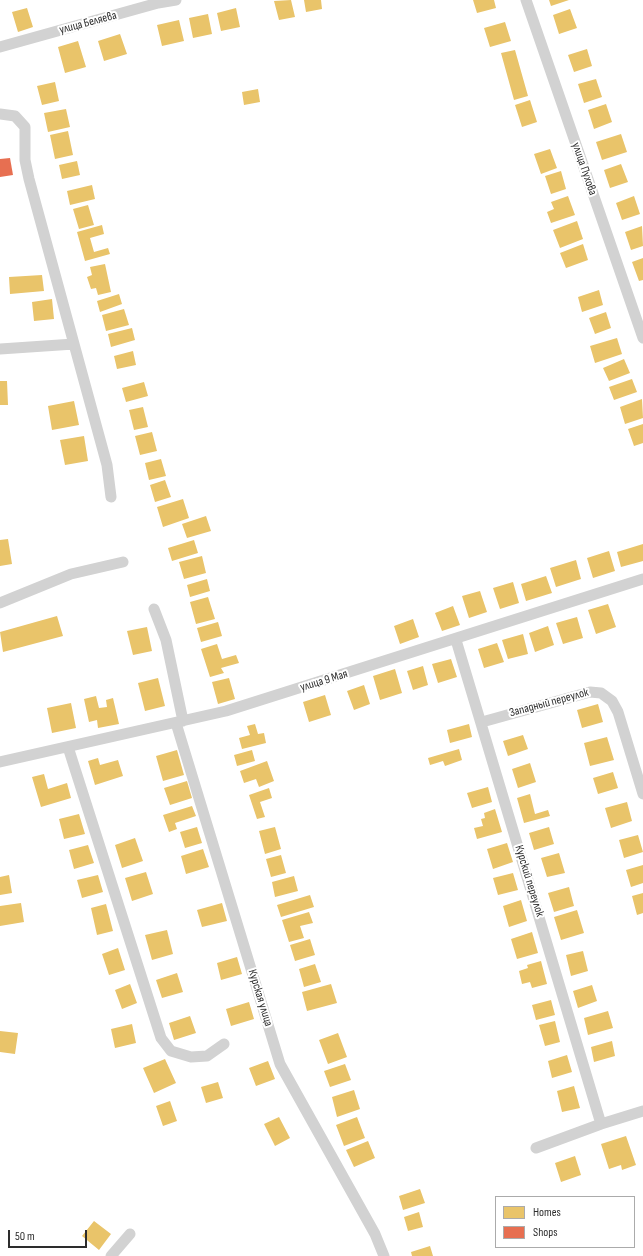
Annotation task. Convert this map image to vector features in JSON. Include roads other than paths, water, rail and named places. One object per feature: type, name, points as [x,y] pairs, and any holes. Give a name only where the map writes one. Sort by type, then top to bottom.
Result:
[{"type":"street","name":"улица Беляева","points":[[0,47],[158,3],[176,0]]},
{"type":"street","name":"улица Пухова","points":[[526,0],[643,338]]},
{"type":"street","points":[[0,114],[15,116],[24,127],[25,160],[29,179],[106,465],[111,497]]},
{"type":"street","points":[[0,349],[74,344]]},
{"type":"street","points":[[0,603],[71,574],[123,562]]},
{"type":"street","name":"улица 9 Мая","points":[[0,762],[226,711],[456,640],[643,579]]},
{"type":"street","name":"Курская улица","points":[[154,609],[166,640],[180,722],[280,1064],[375,1234],[384,1256]]},
{"type":"street","name":"Курский переулок","points":[[456,640],[482,722],[601,1124]]},
{"type":"street","name":"Западный переулок","points":[[482,722],[590,692],[601,693],[612,701],[618,712],[643,794]]},
{"type":"street","points":[[68,747],[161,1038],[171,1051],[191,1057],[207,1056],[224,1044]]},
{"type":"street","points":[[536,1148],[601,1124],[643,1111]]},
{"type":"street","points":[[111,1256],[130,1234]]}]
